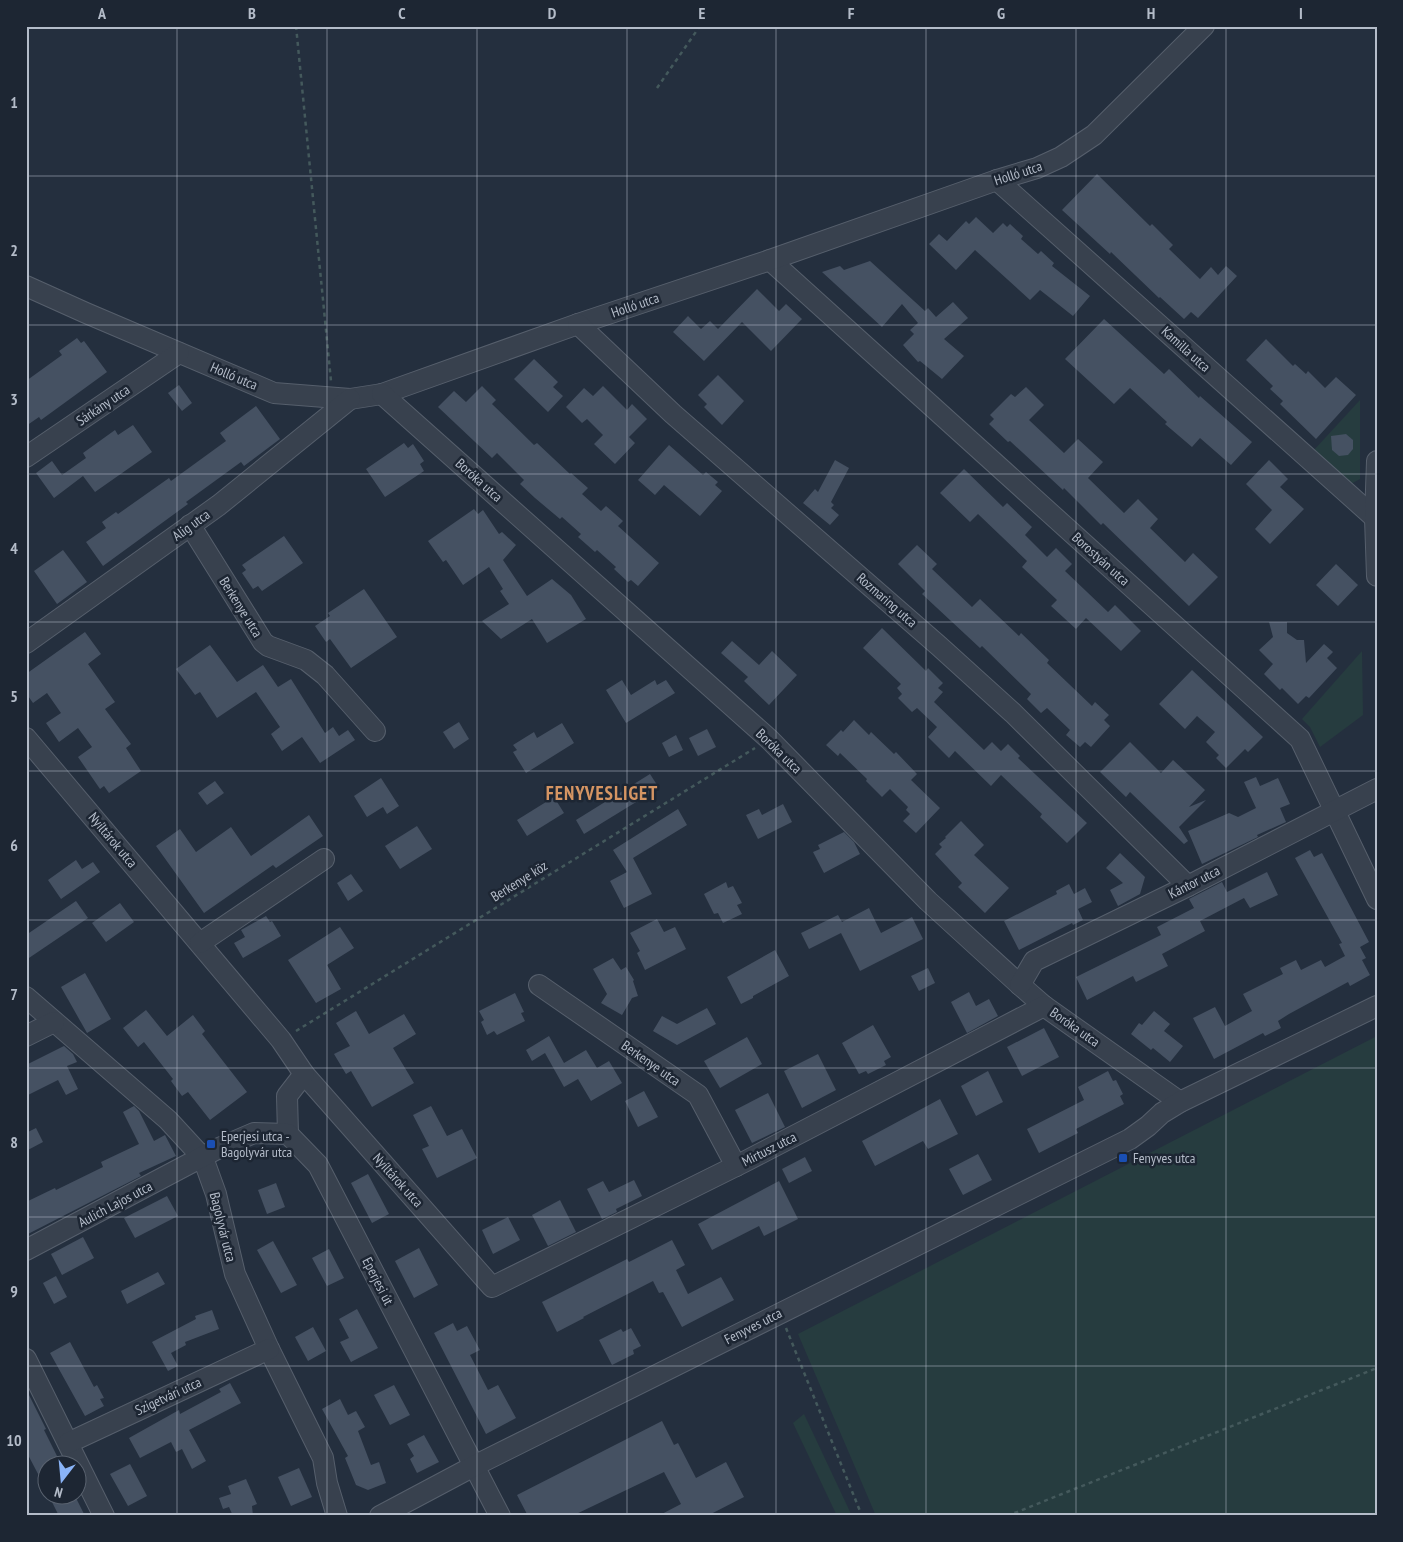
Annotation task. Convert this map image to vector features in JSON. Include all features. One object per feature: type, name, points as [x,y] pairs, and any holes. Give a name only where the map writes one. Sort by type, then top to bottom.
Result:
[{"type":"street","name":"Holló utca","points":[[26,286],[274,393],[341,398],[382,394],[578,324],[770,260],[997,180],[1037,168],[1061,157],[1094,135],[1204,26]]},
{"type":"street","name":"Kamilla utca","points":[[997,180],[1375,518]]},
{"type":"street","name":"Borostyán utca","points":[[770,260],[1300,739],[1377,899]]},
{"type":"street","name":"Rozmaring utca","points":[[578,324],[673,414],[1013,713],[1188,886]]},
{"type":"street","name":"Sárkány utca","points":[[26,457],[179,353]]},
{"type":"street","name":"Boróka utca","points":[[382,394],[769,739],[928,901],[1020,985],[1044,1006],[1180,1102]]},
{"type":"street","name":"Alig utca","points":[[26,643],[226,498],[341,398]]},
{"type":"street","points":[[1377,461],[1375,518],[1377,576]]},
{"type":"street","name":"Berkenye utca","points":[[190,525],[263,642],[268,646],[306,660],[325,675],[375,731]]},
{"type":"street","name":"Nyíltárok utca","points":[[26,738],[281,1040],[304,1074],[492,1287]]},
{"type":"street","name":"Kántor utca","points":[[1020,985],[1034,961],[1188,886],[1377,789]]},
{"type":"street","points":[[200,943],[324,859]]},
{"type":"street","name":"Berkenye utca","points":[[539,985],[698,1095],[736,1166]]},
{"type":"street","name":"Bagolyvár utca","points":[[26,998],[168,1120],[203,1158],[216,1194],[235,1274],[269,1349],[323,1458],[327,1483],[337,1516]]},
{"type":"street","name":"Mirtusz utca","points":[[492,1287],[736,1166],[1044,1006]]},
{"type":"street","name":"Fenyves utca","points":[[380,1516],[474,1466],[1130,1139],[1162,1113],[1180,1102],[1377,1006]]},
{"type":"street","points":[[26,1036],[54,1022]]},
{"type":"street","points":[[203,1158],[219,1148],[254,1133],[288,1134],[287,1096],[304,1074]]},
{"type":"street","name":"Eperjesi út","points":[[288,1134],[318,1166],[500,1516]]},
{"type":"street","name":"Aulich Lajos utca","points":[[26,1250],[203,1158]]},
{"type":"street","name":"Szigetvári utca","points":[[68,1443],[269,1349]]},
{"type":"street","points":[[26,1359],[104,1516]]},
{"type":"path","points":[[296,26],[341,398]]},
{"type":"path","points":[[657,88],[700,26]]},
{"type":"path","name":"Berkenye köz","points":[[281,1040],[769,739]]},
{"type":"path","points":[[779,1313],[862,1516]]},
{"type":"path","points":[[1007,1516],[1377,1368]]},
{"type":"green space","points":[[1360,400],[1360,479],[1351,484],[1314,450]]},
{"type":"green space","points":[[1362,651],[1363,715],[1320,747],[1310,727],[1302,719]]},
{"type":"green space","points":[[1377,1036],[1377,1516],[876,1516],[798,1334]]},
{"type":"green space","points":[[804,1414],[852,1516],[837,1516],[793,1423]]},
{"type":"building","points":[[1097,174],[1150,226],[1152,224],[1173,245],[1169,249],[1200,279],[1211,267],[1218,275],[1226,266],[1237,276],[1198,318],[1191,312],[1184,319],[1062,210]]},
{"type":"building","points":[[976,217],[993,233],[1003,223],[1007,227],[1010,224],[1023,236],[1021,239],[1038,254],[1041,251],[1054,263],[1052,266],[1090,296],[1073,316],[1040,290],[1030,300],[975,250],[956,270],[929,244],[939,234],[947,241],[966,221],[969,224]]},
{"type":"building","points":[[870,261],[925,311],[928,308],[936,317],[953,302],[968,318],[944,339],[964,356],[942,379],[920,361],[918,362],[903,345],[914,334],[910,330],[918,323],[902,304],[882,327],[822,272],[840,266],[844,270]]},
{"type":"building","points":[[757,289],[779,311],[786,304],[802,319],[771,351],[742,322],[704,361],[673,332],[688,316],[701,329],[710,321],[718,329]]},
{"type":"building","points":[[1104,319],[1164,374],[1169,369],[1199,398],[1200,396],[1252,442],[1231,465],[1200,438],[1192,447],[1165,424],[1167,422],[1130,388],[1114,404],[1065,359]]},
{"type":"building","points":[[77,338],[81,343],[84,341],[107,372],[41,420],[39,417],[26,426],[26,381],[62,355],[59,351]]},
{"type":"building","points":[[1266,339],[1293,366],[1295,364],[1306,374],[1308,371],[1325,388],[1336,377],[1356,395],[1316,439],[1280,404],[1283,401],[1270,389],[1273,386],[1246,360]]},
{"type":"building","points":[[534,359],[558,382],[553,387],[563,396],[548,412],[514,379]]},
{"type":"building","points":[[718,375],[744,401],[722,425],[704,407],[707,404],[698,395]]},
{"type":"building","points":[[179,385],[192,403],[182,411],[168,393]]},
{"type":"building","points":[[482,386],[496,400],[492,404],[534,445],[537,443],[588,488],[582,494],[601,511],[606,506],[623,521],[618,526],[659,563],[638,586],[631,580],[628,582],[614,569],[616,567],[597,550],[595,552],[578,537],[581,534],[562,517],[560,519],[520,484],[524,480],[497,453],[492,458],[438,407],[454,391],[466,402]]},
{"type":"building","points":[[603,386],[627,410],[632,404],[647,419],[629,437],[635,443],[615,464],[594,444],[603,435],[587,419],[582,423],[566,407],[584,388],[593,396]]},
{"type":"building","points":[[1026,387],[1044,405],[1029,420],[1064,453],[1078,439],[1103,462],[1088,478],[1124,513],[1138,499],[1158,519],[1150,528],[1185,562],[1193,553],[1218,577],[1189,606],[1103,523],[1101,525],[1064,488],[1063,490],[989,424],[994,419],[990,415],[1011,394],[1015,397]]},
{"type":"building","points":[[256,406],[280,439],[244,466],[241,462],[186,502],[188,504],[103,566],[86,542],[106,528],[102,522],[116,512],[118,514],[169,478],[171,481],[226,441],[220,433]]},
{"type":"building","points":[[133,425],[152,452],[95,492],[83,476],[54,498],[36,473],[52,461],[62,475],[86,458],[83,453],[115,430],[118,435]]},
{"type":"building","points":[[1346,434],[1353,440],[1353,449],[1348,455],[1339,456],[1332,450],[1331,436]]},
{"type":"building","points":[[404,443],[408,448],[413,444],[424,461],[420,464],[424,471],[385,497],[366,469]]},
{"type":"building","points":[[669,445],[703,475],[706,472],[718,482],[715,485],[722,491],[700,516],[664,485],[655,495],[638,480]]},
{"type":"building","points":[[835,460],[849,468],[831,502],[834,505],[831,508],[839,515],[830,525],[803,503],[815,489],[818,492]]},
{"type":"building","points":[[1269,460],[1288,479],[1280,487],[1304,509],[1270,544],[1255,529],[1272,510],[1246,484]]},
{"type":"building","points":[[964,469],[1003,507],[1007,503],[1032,527],[1025,535],[1047,557],[1056,548],[1072,564],[1065,571],[1108,612],[1115,605],[1141,631],[1121,651],[1086,618],[1076,629],[1051,606],[1057,600],[1022,567],[1027,561],[978,514],[970,522],[940,493]]},
{"type":"building","points":[[474,509],[478,514],[483,510],[499,534],[502,532],[516,545],[503,560],[527,596],[552,579],[571,595],[586,619],[547,643],[532,619],[501,639],[482,621],[509,604],[500,591],[503,589],[489,567],[463,585],[446,560],[443,562],[428,541]]},
{"type":"building","points":[[284,536],[303,563],[262,591],[258,586],[253,589],[242,573],[246,570],[242,565]]},
{"type":"building","points":[[917,545],[937,564],[932,569],[972,607],[980,599],[1019,636],[1021,633],[1049,660],[1047,663],[1092,706],[1095,702],[1109,715],[1104,720],[1110,726],[1091,747],[1085,742],[1080,747],[1066,735],[1070,730],[1047,708],[1041,713],[1027,699],[1031,694],[982,646],[980,648],[922,594],[925,591],[898,564]]},
{"type":"building","points":[[63,550],[87,582],[57,604],[34,571]]},
{"type":"building","points":[[1336,564],[1358,585],[1338,606],[1316,585]]},
{"type":"building","points":[[364,589],[397,637],[351,668],[330,639],[326,642],[315,626],[330,616],[328,613]]},
{"type":"building","points":[[1269,622],[1287,622],[1287,633],[1297,640],[1304,640],[1306,663],[1324,644],[1333,652],[1327,658],[1337,668],[1309,698],[1306,696],[1298,704],[1264,674],[1273,664],[1259,650],[1273,637]]},
{"type":"building","points":[[882,628],[926,671],[928,668],[943,683],[938,688],[943,692],[934,702],[984,750],[992,742],[1001,751],[1008,744],[1020,756],[1018,758],[1087,823],[1067,843],[1040,817],[1042,814],[1001,775],[991,786],[955,751],[949,758],[928,737],[937,727],[917,708],[912,712],[898,698],[902,694],[897,688],[901,684],[863,648]]},
{"type":"building","points":[[85,632],[101,654],[88,664],[115,702],[105,709],[131,744],[126,748],[141,771],[109,793],[104,786],[100,789],[78,757],[92,747],[78,728],[59,742],[46,723],[61,713],[47,693],[33,703],[26,693],[26,674]]},
{"type":"building","points":[[732,641],[759,665],[772,651],[797,675],[769,705],[744,681],[748,677],[721,653]]},
{"type":"building","points":[[210,645],[237,682],[263,665],[278,687],[291,679],[325,733],[333,727],[339,736],[348,730],[355,740],[320,763],[302,737],[282,751],[271,734],[280,727],[256,692],[217,718],[200,692],[195,695],[176,669]]},
{"type":"building","points":[[1192,670],[1263,737],[1248,752],[1245,749],[1226,768],[1216,758],[1219,755],[1206,742],[1215,732],[1197,716],[1185,729],[1159,704]]},
{"type":"building","points":[[622,680],[631,695],[655,680],[657,685],[666,680],[675,693],[626,723],[606,690]]},
{"type":"building","points":[[854,720],[869,735],[871,732],[894,754],[896,752],[917,774],[911,780],[940,808],[916,833],[903,821],[910,814],[906,810],[908,807],[890,789],[882,797],[866,781],[867,779],[840,753],[838,756],[826,745],[841,730],[843,732]]},
{"type":"building","points":[[459,722],[469,739],[454,749],[443,732]]},
{"type":"building","points":[[562,723],[574,743],[526,773],[513,752],[517,750],[513,745],[534,732],[537,738]]},
{"type":"building","points":[[707,729],[716,747],[698,756],[689,738]]},
{"type":"building","points":[[676,735],[683,750],[669,757],[662,743]]},
{"type":"building","points":[[1130,742],[1161,773],[1173,760],[1205,790],[1189,807],[1206,800],[1179,827],[1188,841],[1184,844],[1130,792],[1126,797],[1100,772]]},
{"type":"building","points":[[650,774],[659,788],[584,834],[576,820]]},
{"type":"building","points":[[1256,777],[1260,786],[1278,778],[1290,804],[1280,808],[1286,822],[1202,864],[1188,831],[1229,813],[1238,817],[1256,808],[1244,782]]},
{"type":"building","points":[[381,778],[399,806],[387,814],[383,807],[367,817],[354,796]]},
{"type":"building","points":[[215,781],[224,793],[207,805],[198,793]]},
{"type":"building","points":[[554,797],[564,813],[527,836],[517,820]]},
{"type":"building","points":[[783,804],[792,822],[758,839],[746,815],[759,809],[762,815]]},
{"type":"building","points":[[678,809],[687,825],[633,858],[652,894],[624,908],[610,881],[627,872],[613,850]]},
{"type":"building","points":[[309,815],[323,836],[276,868],[273,865],[204,913],[156,846],[180,829],[196,852],[231,827],[251,856]]},
{"type":"building","points":[[961,821],[984,845],[974,855],[1009,888],[985,913],[958,887],[962,883],[935,854],[942,847],[939,844]]},
{"type":"building","points":[[417,826],[432,849],[400,869],[385,846]]},
{"type":"building","points":[[844,832],[854,842],[860,854],[824,873],[813,852],[820,849],[818,845]]},
{"type":"building","points":[[1310,850],[1314,857],[1322,853],[1369,942],[1360,947],[1366,958],[1362,960],[1370,975],[1350,986],[1348,982],[1289,1014],[1278,1021],[1281,1028],[1265,1036],[1263,1033],[1214,1059],[1193,1018],[1215,1007],[1225,1026],[1252,1011],[1243,994],[1283,974],[1280,968],[1296,960],[1301,970],[1321,960],[1325,967],[1345,956],[1339,944],[1342,943],[1295,858]]},
{"type":"building","points":[[1120,853],[1145,877],[1140,894],[1118,906],[1110,890],[1123,883],[1106,868]]},
{"type":"building","points":[[76,860],[82,869],[93,862],[100,872],[61,899],[48,880]]},
{"type":"building","points":[[1267,872],[1278,895],[1250,908],[1244,898],[1200,921],[1205,931],[1162,954],[1168,966],[1136,982],[1133,976],[1087,1000],[1076,977],[1161,935],[1157,927],[1194,908],[1189,899],[1222,882],[1227,892]]},
{"type":"building","points":[[351,874],[363,891],[348,901],[337,883]]},
{"type":"building","points":[[726,882],[728,888],[733,886],[742,903],[737,905],[742,914],[723,923],[718,913],[714,914],[704,894]]},
{"type":"building","points":[[1069,884],[1074,894],[1085,888],[1092,902],[1078,909],[1083,920],[1073,925],[1072,923],[1019,950],[1004,921],[1057,894],[1056,891]]},
{"type":"building","points":[[76,901],[88,918],[26,960],[26,935]]},
{"type":"building","points":[[120,903],[134,922],[106,942],[92,923]]},
{"type":"building","points":[[869,908],[881,933],[912,917],[923,939],[860,971],[841,933],[809,949],[801,933],[838,915],[842,922]]},
{"type":"building","points":[[266,916],[270,922],[272,921],[281,936],[243,958],[234,943],[245,937],[241,930]]},
{"type":"building","points":[[657,919],[664,932],[675,927],[686,949],[645,970],[637,953],[640,951],[630,933]]},
{"type":"building","points":[[340,927],[354,948],[327,965],[341,989],[316,1003],[288,960]]},
{"type":"building","points":[[775,950],[789,976],[741,1004],[727,977]]},
{"type":"building","points":[[613,958],[621,970],[626,967],[634,980],[638,996],[632,998],[622,1015],[601,1003],[607,994],[593,969]]},
{"type":"building","points":[[928,968],[935,983],[919,991],[911,976]]},
{"type":"building","points":[[85,973],[111,1019],[87,1033],[61,987]]},
{"type":"building","points":[[969,992],[976,1006],[989,999],[998,1016],[967,1033],[951,1002]]},
{"type":"building","points":[[515,993],[524,1012],[521,1013],[525,1021],[497,1035],[494,1031],[487,1035],[481,1022],[484,1020],[479,1011]]},
{"type":"building","points":[[707,1008],[716,1024],[677,1045],[653,1031],[662,1016],[677,1024]]},
{"type":"building","points":[[146,1010],[167,1036],[193,1015],[205,1031],[202,1034],[247,1092],[210,1120],[188,1092],[182,1096],[171,1081],[173,1079],[144,1042],[138,1047],[123,1028]]},
{"type":"building","points":[[356,1011],[369,1034],[404,1014],[416,1034],[393,1048],[414,1083],[372,1107],[351,1071],[346,1074],[334,1054],[350,1046],[336,1023]]},
{"type":"building","points":[[1154,1011],[1170,1024],[1164,1031],[1183,1046],[1170,1062],[1131,1034],[1139,1023],[1142,1025]]},
{"type":"building","points":[[873,1025],[891,1057],[884,1061],[886,1065],[868,1074],[866,1071],[859,1074],[842,1043]]},
{"type":"building","points":[[1044,1028],[1059,1057],[1022,1076],[1007,1047]]},
{"type":"building","points":[[549,1036],[564,1063],[586,1050],[597,1068],[609,1061],[622,1083],[591,1101],[578,1079],[564,1087],[545,1053],[532,1061],[526,1050]]},
{"type":"building","points":[[747,1037],[762,1064],[720,1088],[704,1061]]},
{"type":"building","points":[[64,1046],[73,1054],[77,1062],[67,1066],[78,1089],[66,1095],[58,1080],[26,1096],[26,1065]]},
{"type":"building","points":[[818,1054],[836,1090],[802,1108],[784,1071]]},
{"type":"building","points":[[988,1071],[1003,1102],[976,1116],[961,1086]]},
{"type":"building","points":[[1108,1071],[1113,1081],[1116,1080],[1123,1094],[1120,1096],[1124,1104],[1076,1129],[1078,1133],[1039,1153],[1027,1129],[1084,1100],[1078,1087]]},
{"type":"building","points":[[644,1091],[658,1117],[638,1127],[625,1101]]},
{"type":"building","points":[[768,1093],[785,1127],[752,1143],[735,1110]]},
{"type":"building","points":[[940,1099],[958,1134],[928,1149],[923,1141],[875,1166],[862,1141]]},
{"type":"building","points":[[134,1106],[139,1111],[154,1141],[165,1135],[176,1156],[139,1173],[141,1176],[26,1235],[26,1202],[103,1167],[101,1162],[139,1144],[123,1112]]},
{"type":"building","points":[[431,1106],[447,1136],[462,1129],[477,1158],[437,1178],[422,1149],[429,1146],[413,1115]]},
{"type":"building","points":[[36,1128],[43,1142],[26,1151],[26,1133]]},
{"type":"building","points":[[978,1154],[992,1180],[963,1195],[949,1169]]},
{"type":"building","points":[[805,1157],[812,1171],[789,1183],[782,1169]]},
{"type":"building","points":[[368,1174],[389,1214],[372,1223],[351,1183]]},
{"type":"building","points":[[634,1180],[642,1196],[616,1209],[617,1212],[602,1219],[587,1189],[603,1181],[609,1192]]},
{"type":"building","points":[[779,1181],[798,1219],[764,1236],[759,1226],[712,1250],[698,1224]]},
{"type":"building","points":[[276,1183],[285,1207],[267,1214],[258,1190]]},
{"type":"building","points":[[167,1196],[178,1216],[135,1238],[124,1218]]},
{"type":"building","points":[[560,1200],[576,1232],[548,1246],[532,1215]]},
{"type":"building","points":[[508,1217],[520,1240],[493,1254],[482,1230]]},
{"type":"building","points":[[83,1237],[94,1258],[62,1275],[51,1254]]},
{"type":"building","points":[[672,1240],[685,1265],[676,1270],[688,1294],[721,1277],[734,1300],[682,1327],[663,1292],[659,1293],[653,1281],[557,1332],[542,1302],[627,1259],[629,1262]]},
{"type":"building","points":[[273,1241],[297,1285],[281,1293],[257,1250]]},
{"type":"building","points":[[419,1248],[438,1285],[414,1298],[395,1261]]},
{"type":"building","points":[[329,1249],[344,1278],[327,1286],[312,1258]]},
{"type":"building","points":[[158,1272],[165,1284],[127,1304],[121,1291]]},
{"type":"building","points":[[56,1276],[67,1297],[54,1304],[43,1283]]},
{"type":"building","points":[[357,1309],[378,1348],[351,1362],[340,1342],[349,1338],[339,1319]]},
{"type":"building","points":[[212,1310],[219,1329],[185,1342],[186,1345],[171,1353],[178,1366],[168,1371],[152,1342],[196,1319],[195,1316]]},
{"type":"building","points":[[453,1323],[457,1331],[467,1326],[480,1350],[470,1355],[488,1390],[498,1385],[516,1418],[486,1434],[434,1333]]},
{"type":"building","points":[[313,1327],[326,1351],[308,1361],[295,1337]]},
{"type":"building","points":[[631,1328],[641,1346],[633,1350],[634,1354],[612,1365],[599,1340],[621,1329],[623,1332]]},
{"type":"building","points":[[70,1342],[94,1387],[97,1385],[104,1398],[100,1399],[104,1406],[85,1416],[50,1353]]},
{"type":"building","points":[[230,1383],[241,1403],[189,1430],[206,1461],[192,1469],[182,1449],[176,1452],[171,1442],[140,1458],[129,1438],[179,1410],[180,1414],[221,1392],[219,1389]]},
{"type":"building","points":[[394,1385],[410,1415],[390,1425],[374,1395]]},
{"type":"building","points":[[26,1389],[56,1454],[38,1454],[38,1474],[26,1451]]},
{"type":"building","points":[[340,1399],[348,1415],[356,1411],[365,1427],[358,1431],[371,1465],[379,1462],[386,1483],[368,1490],[356,1485],[345,1458],[348,1456],[322,1409]]},
{"type":"building","points":[[662,1421],[674,1445],[678,1443],[696,1478],[726,1462],[744,1497],[707,1516],[658,1516],[681,1504],[664,1472],[572,1516],[528,1516],[517,1495]]},
{"type":"building","points":[[424,1435],[439,1462],[417,1473],[410,1459],[414,1456],[407,1444]]},
{"type":"building","points":[[130,1464],[147,1496],[128,1506],[110,1474]]},
{"type":"building","points":[[299,1468],[312,1497],[291,1506],[278,1477]]},
{"type":"building","points":[[246,1479],[257,1504],[252,1506],[253,1516],[233,1516],[229,1507],[223,1509],[219,1498],[231,1494],[228,1486]]},
{"type":"building","points":[[53,1504],[79,1504],[85,1516],[59,1516]]},
{"type":"place","name":"Eperjesi utca - Bagolyvár utca","points":[[211,1144]]},
{"type":"place","name":"Fenyves utca","points":[[1123,1158]]},
{"type":"district","name":"FENYVESLIGET","points":[[602,793]]}]
